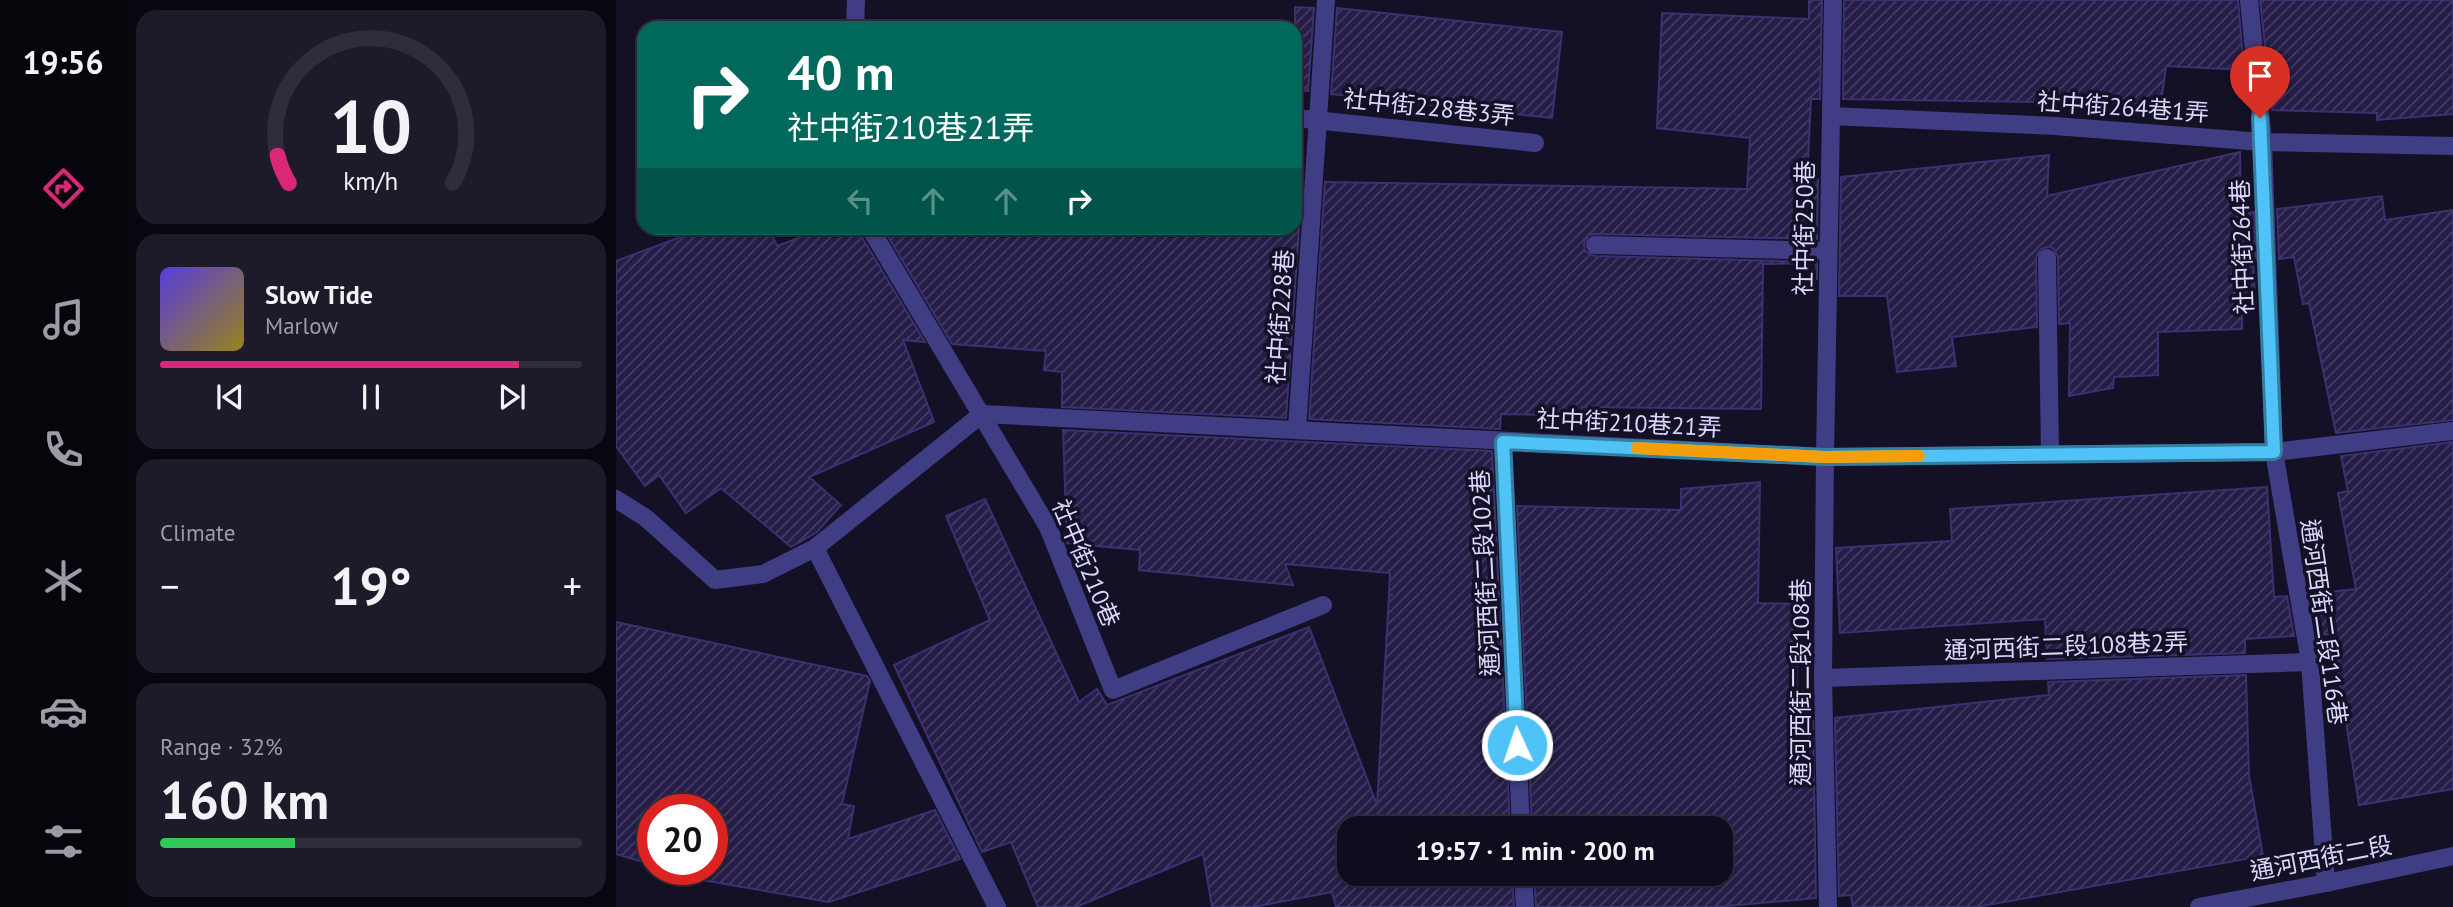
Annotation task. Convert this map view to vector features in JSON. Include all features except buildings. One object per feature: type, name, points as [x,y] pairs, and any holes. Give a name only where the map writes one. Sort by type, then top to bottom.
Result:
[{"type":"street","points":[[855,21],[856,0]]},
{"type":"street","name":"社中街228巷","points":[[1297,429],[1326,0]]},
{"type":"street","name":"社中街250巷","points":[[1825,457],[1833,0]]},
{"type":"street","name":"社中街264巷","points":[[2249,0],[2263,142],[2274,452]]},
{"type":"street","name":"社中街264巷1弄","points":[[1830,116],[2055,125],[2263,142],[2453,146]]},
{"type":"street","name":"社中街228巷3弄","points":[[1302,119],[1535,143]]},
{"type":"street","name":"社中街210巷","points":[[874,235],[1048,527],[1113,690],[1323,605]]},
{"type":"street","points":[[1595,245],[1828,251]]},
{"type":"street","points":[[2048,258],[2050,454]]},
{"type":"street","points":[[616,499],[646,518],[715,580],[763,574],[815,548],[982,414]]},
{"type":"street","name":"社中街210巷21弄","points":[[982,414],[1825,457],[2274,452],[2453,431]]},
{"type":"street","name":"通河西街二段102巷","points":[[1503,442],[1520,816]]},
{"type":"street","name":"通河西街二段116巷","points":[[2274,452],[2310,662],[2326,883]]},
{"type":"street","name":"通河西街二段108巷","points":[[1825,457],[1823,678],[1828,907]]},
{"type":"street","points":[[815,548],[997,907]]},
{"type":"street","name":"通河西街二段108巷2弄","points":[[1823,678],[2310,662]]},
{"type":"street","name":"通河西街二段","points":[[2199,907],[2453,856]]},
{"type":"street","points":[[1524,886],[1525,907]]},
{"type":"slow traffic","points":[[1637,448],[1825,457],[1919,456]]},
{"type":"route","points":[[1517,745],[1503,442],[1825,457],[2274,452],[2260,118]]}]
